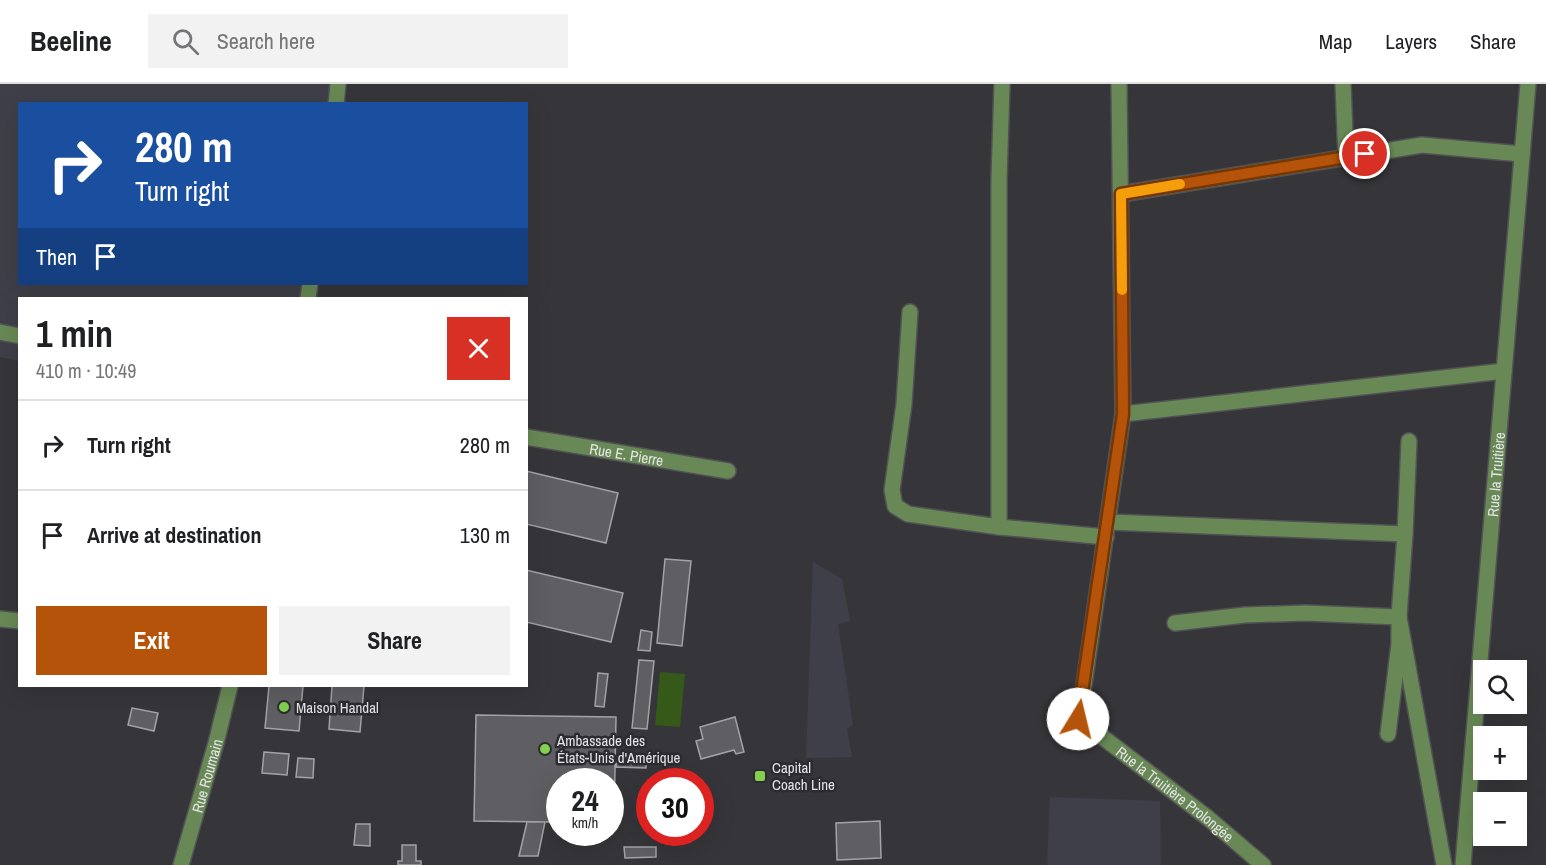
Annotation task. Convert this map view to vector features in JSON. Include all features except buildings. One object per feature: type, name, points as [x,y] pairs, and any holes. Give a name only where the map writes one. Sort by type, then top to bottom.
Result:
[{"type":"street","points":[[336,102],[338,84]]},
{"type":"street","points":[[999,527],[999,180],[1002,84]]},
{"type":"street","name":"Rue la Truitière Prolongée","points":[[1119,84],[1123,414],[1078,719],[1208,818],[1263,865]]},
{"type":"street","points":[[1343,84],[1346,158]]},
{"type":"street","name":"Rue la Truitière","points":[[1463,865],[1528,84]]},
{"type":"street","points":[[1121,194],[1422,145],[1522,154]]},
{"type":"street","points":[[910,312],[904,405],[892,499],[895,506],[908,514],[999,527],[1406,534]]},
{"type":"street","points":[[0,332],[18,336]]},
{"type":"street","points":[[1123,414],[1504,371]]},
{"type":"street","name":"Rue E. Pierre","points":[[528,437],[728,471]]},
{"type":"street","points":[[1388,734],[1399,644],[1409,441]]},
{"type":"street","points":[[1175,623],[1245,615],[1306,613],[1399,617]]},
{"type":"street","points":[[1399,617],[1444,865]]},
{"type":"street","points":[[0,619],[18,621]]},
{"type":"street","name":"Rue Roumain","points":[[181,865],[230,687]]},
{"type":"shaded area","points":[[0,84],[333,84],[330,102],[18,102],[18,285],[303,285],[301,297],[18,297],[18,361],[0,357]]},
{"type":"shaded area","points":[[813,562],[842,579],[850,621],[838,624],[853,725],[847,729],[852,757],[806,758]]},
{"type":"shaded area","points":[[1050,797],[1160,801],[1161,865],[1047,865]]},
{"type":"green space","points":[[660,672],[685,674],[680,727],[655,725]]},
{"type":"slow traffic","points":[[1122,290],[1121,194],[1180,184]]},
{"type":"place","name":"Maison Handal","points":[[284,707]]},
{"type":"place","name":"Ambassade des États-Unis d'Amérique","points":[[545,749]]},
{"type":"place","name":"Capital Coach Line","points":[[760,776]]},
{"type":"route","points":[[1078,719],[1123,414],[1121,194],[1365,154]]}]
